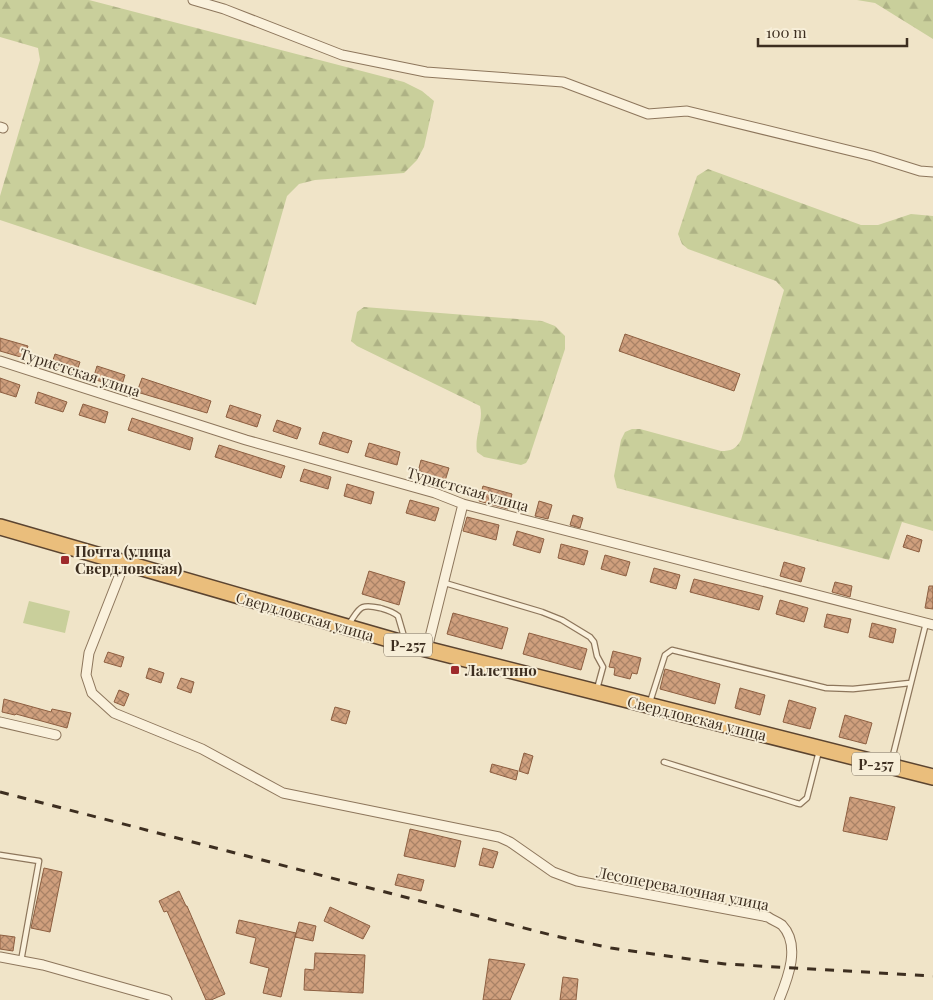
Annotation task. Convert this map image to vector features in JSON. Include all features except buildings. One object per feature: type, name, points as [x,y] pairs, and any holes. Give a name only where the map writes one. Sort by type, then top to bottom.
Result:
[{"type":"highway","name":"Свердловская улица","points":[[0,527],[406,644],[819,750],[933,777]]},
{"type":"street","points":[[193,0],[224,9],[342,55],[426,72],[563,82],[648,114],[687,111],[872,156],[920,171],[933,172]]},
{"type":"street","name":"Туристская улица","points":[[0,361],[246,440],[435,493],[463,504],[930,624]]},
{"type":"street","points":[[427,649],[445,583],[463,504]]},
{"type":"street","name":"Лесоперевалочная улица","points":[[124,564],[89,653],[86,675],[92,693],[114,712],[202,749],[283,793],[499,837],[510,842],[554,872],[577,881],[768,917],[781,924],[790,936],[792,956],[785,986],[779,1000]]},
{"type":"street","points":[[0,722],[56,735]]},
{"type":"street","points":[[0,957],[43,965],[167,1000]]},
{"type":"lane","points":[[445,583],[542,612],[562,620],[590,638],[594,642],[597,656],[603,667],[596,693]]},
{"type":"lane","points":[[347,628],[362,607],[367,605],[392,611],[398,616],[406,644]]},
{"type":"lane","points":[[891,767],[910,683],[930,624]]},
{"type":"lane","points":[[649,706],[665,655],[672,650],[826,688],[853,689],[910,683]]},
{"type":"lane","points":[[664,762],[800,804],[807,798],[819,750]]},
{"type":"lane","points":[[0,856],[39,861],[21,960]]},
{"type":"green space","points":[[0,0],[89,0],[404,82],[422,91],[434,101],[424,147],[417,160],[404,173],[315,180],[299,184],[287,196],[256,305],[0,220],[0,196],[40,60],[38,48],[0,37]]},
{"type":"green space","points":[[857,0],[933,0],[933,39],[875,3]]},
{"type":"green space","points":[[708,169],[861,225],[878,225],[911,214],[933,216],[933,531],[902,522],[889,560],[617,488],[614,476],[621,440],[625,432],[632,429],[640,429],[721,451],[730,450],[737,446],[741,440],[784,290],[776,281],[688,249],[682,244],[678,234],[697,176]]},
{"type":"green space","points":[[364,307],[542,321],[555,326],[565,336],[565,349],[526,463],[521,465],[484,457],[477,452],[476,446],[481,417],[480,406],[357,346],[351,341],[357,312]]},
{"type":"green space","points":[[29,601],[70,611],[65,633],[23,623]]},
{"type":"railway","points":[[0,792],[555,936],[611,948],[725,964],[933,976]]},
{"type":"place","name":"Почта (улица Свердловская)","points":[[65,560]]},
{"type":"place","name":"Лалетино","points":[[455,670]]}]
